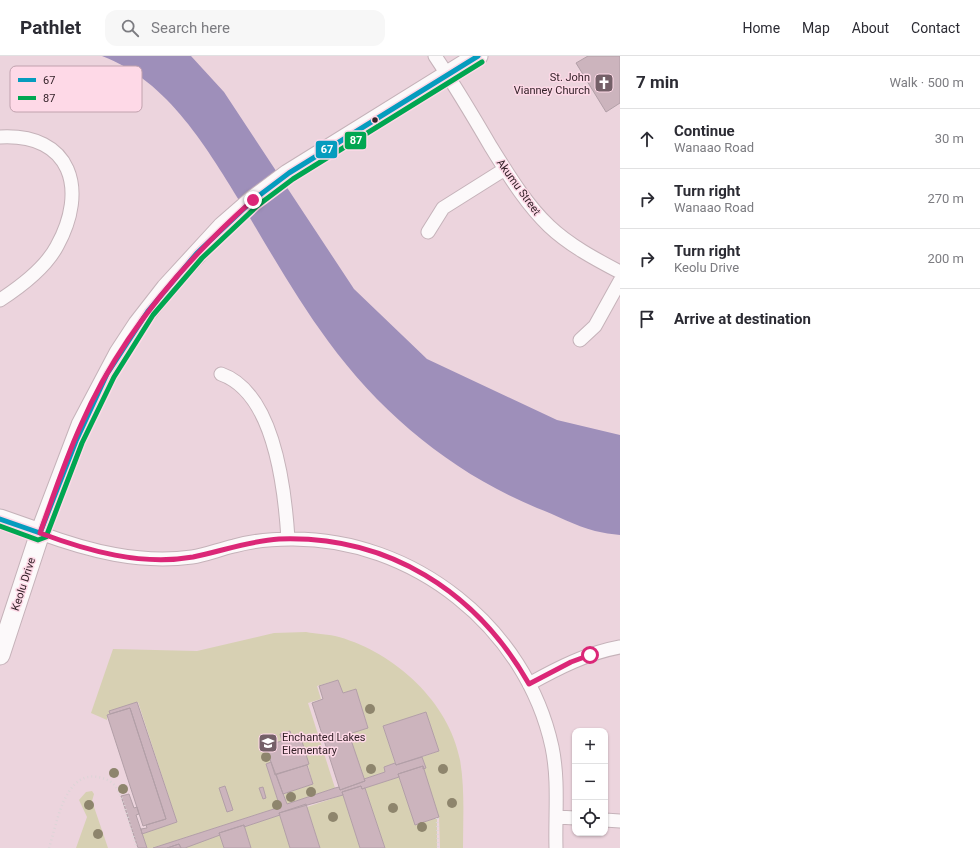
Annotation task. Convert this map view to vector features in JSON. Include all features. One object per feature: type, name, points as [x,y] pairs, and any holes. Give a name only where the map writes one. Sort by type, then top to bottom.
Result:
[{"type":"main road","name":"Keolu Drive","points":[[0,655],[40,533],[81,425],[119,353],[138,324],[166,288],[222,227],[253,200],[311,158],[478,56]]},
{"type":"main road","points":[[0,519],[40,533]]},
{"type":"street","name":"Akumu Street","points":[[435,56],[505,169],[532,208],[549,226],[594,259],[620,272]]},
{"type":"street","points":[[0,137],[14,136],[30,138],[53,150],[65,165],[72,181],[74,199],[69,221],[56,248],[35,273],[14,291],[0,300]]},
{"type":"street","points":[[428,232],[443,208],[505,169]]},
{"type":"street","points":[[580,340],[595,326],[620,282]]},
{"type":"street","points":[[221,374],[230,377],[244,388],[266,427],[282,477],[288,539]]},
{"type":"street","points":[[40,533],[72,545],[105,553],[150,559],[193,557],[256,542],[288,539],[321,541],[364,549],[405,564],[443,585],[477,613],[506,647],[529,684],[546,725],[552,746],[558,790],[556,848]]},
{"type":"street","points":[[529,684],[571,662],[620,647]]},
{"type":"street","points":[[557,817],[572,818]]},
{"type":"street","points":[[608,820],[620,821]]},
{"type":"path","points":[[48,848],[68,791],[80,778],[94,776],[103,778],[116,786],[137,848]]},
{"type":"path","points":[[437,818],[438,848]]},
{"type":"shaded area","points":[[102,56],[191,56],[224,92],[354,289],[427,359],[557,420],[620,435],[620,535],[588,529],[506,494],[476,478],[448,459],[421,439],[396,417],[349,368],[328,341],[284,276],[216,163],[185,120],[167,100],[142,78],[142,66],[124,66]]},
{"type":"shaded area","points":[[306,632],[331,635],[360,644],[399,668],[432,700],[454,739],[460,760],[463,793],[463,848],[440,848],[439,817],[423,769],[425,768],[422,757],[439,751],[426,712],[383,726],[395,763],[384,767],[385,772],[364,779],[349,734],[368,727],[356,689],[343,693],[338,680],[317,686],[321,699],[308,703],[335,788],[287,804],[284,794],[313,784],[300,735],[292,737],[290,731],[280,734],[282,741],[266,746],[271,762],[266,764],[280,807],[153,848],[147,848],[142,834],[177,822],[138,702],[109,711],[110,714],[107,715],[107,720],[91,713],[113,649],[197,651],[274,633]]},
{"type":"shaded area","points":[[399,777],[415,825],[437,818],[437,848],[385,848],[365,788]]},
{"type":"shaded area","points":[[92,791],[94,794],[92,801],[108,848],[76,848],[87,817],[79,800],[86,792]]},
{"type":"shaded area","points":[[343,795],[360,848],[320,848],[307,807]]},
{"type":"shaded area","points":[[280,815],[290,848],[251,848],[244,827]]},
{"type":"shaded area","points":[[220,835],[224,848],[185,848],[185,847]]},
{"type":"building","name":"St. John Vianney Church","points":[[588,56],[620,56],[620,103],[606,112],[576,63]]},
{"type":"building","points":[[338,680],[343,693],[356,689],[368,728],[349,734],[365,781],[340,790],[312,703],[323,699],[319,686]]},
{"type":"building","points":[[137,702],[177,822],[142,834],[141,829],[147,828],[146,825],[166,819],[130,708],[110,714],[109,711]]},
{"type":"building","points":[[130,708],[166,819],[143,826],[107,715]]},
{"type":"building","points":[[426,712],[439,751],[396,765],[383,726]]},
{"type":"building","points":[[290,731],[292,737],[282,741],[280,734]]},
{"type":"building","points":[[300,735],[309,764],[275,775],[266,746]]},
{"type":"building","points":[[422,757],[426,768],[423,769],[423,766],[398,774],[399,777],[362,789],[361,786],[342,792],[343,795],[279,813],[280,815],[244,827],[244,825],[219,833],[220,835],[185,848],[181,848],[179,844],[167,848],[153,848],[280,807],[266,764],[271,762],[287,804],[335,788],[339,787],[340,790],[365,781],[364,779],[385,772],[384,767]]},
{"type":"building","points":[[307,765],[313,784],[283,794],[276,774]]},
{"type":"building","points":[[423,766],[439,817],[415,825],[398,774]]},
{"type":"building","points":[[225,786],[233,810],[227,812],[219,788]]},
{"type":"building","points":[[361,786],[362,789],[365,788],[385,848],[360,848],[342,792]]},
{"type":"building","points":[[263,787],[266,798],[263,799],[259,788]]},
{"type":"building","points":[[129,794],[134,808],[137,807],[139,814],[136,815],[147,848],[138,848],[121,796]]},
{"type":"building","points":[[306,804],[320,848],[290,848],[279,813]]},
{"type":"building","points":[[244,825],[251,848],[224,848],[219,833]]},
{"type":"building","points":[[179,844],[181,848],[167,848]]},
{"type":"transit line","name":"67","points":[[0,519],[40,533],[76,441],[107,374],[148,311],[197,253],[252,201],[289,173],[478,56]]},
{"type":"transit line","name":"87","points":[[0,526],[38,540],[46,537],[82,443],[114,377],[153,315],[202,258],[257,206],[293,179],[482,62]]},
{"type":"place","name":"St. John Vianney Church","points":[[604,83]]},
{"type":"place","name":"Enchanted Lakes Elementary","points":[[268,743]]},
{"type":"route","points":[[253,200],[222,227],[166,288],[138,324],[119,353],[81,425],[40,533],[72,545],[105,553],[150,559],[193,557],[235,546],[278,540],[300,539],[343,544],[364,549],[405,564],[443,585],[477,613],[492,629],[506,647],[529,684],[552,671],[590,655]]}]
